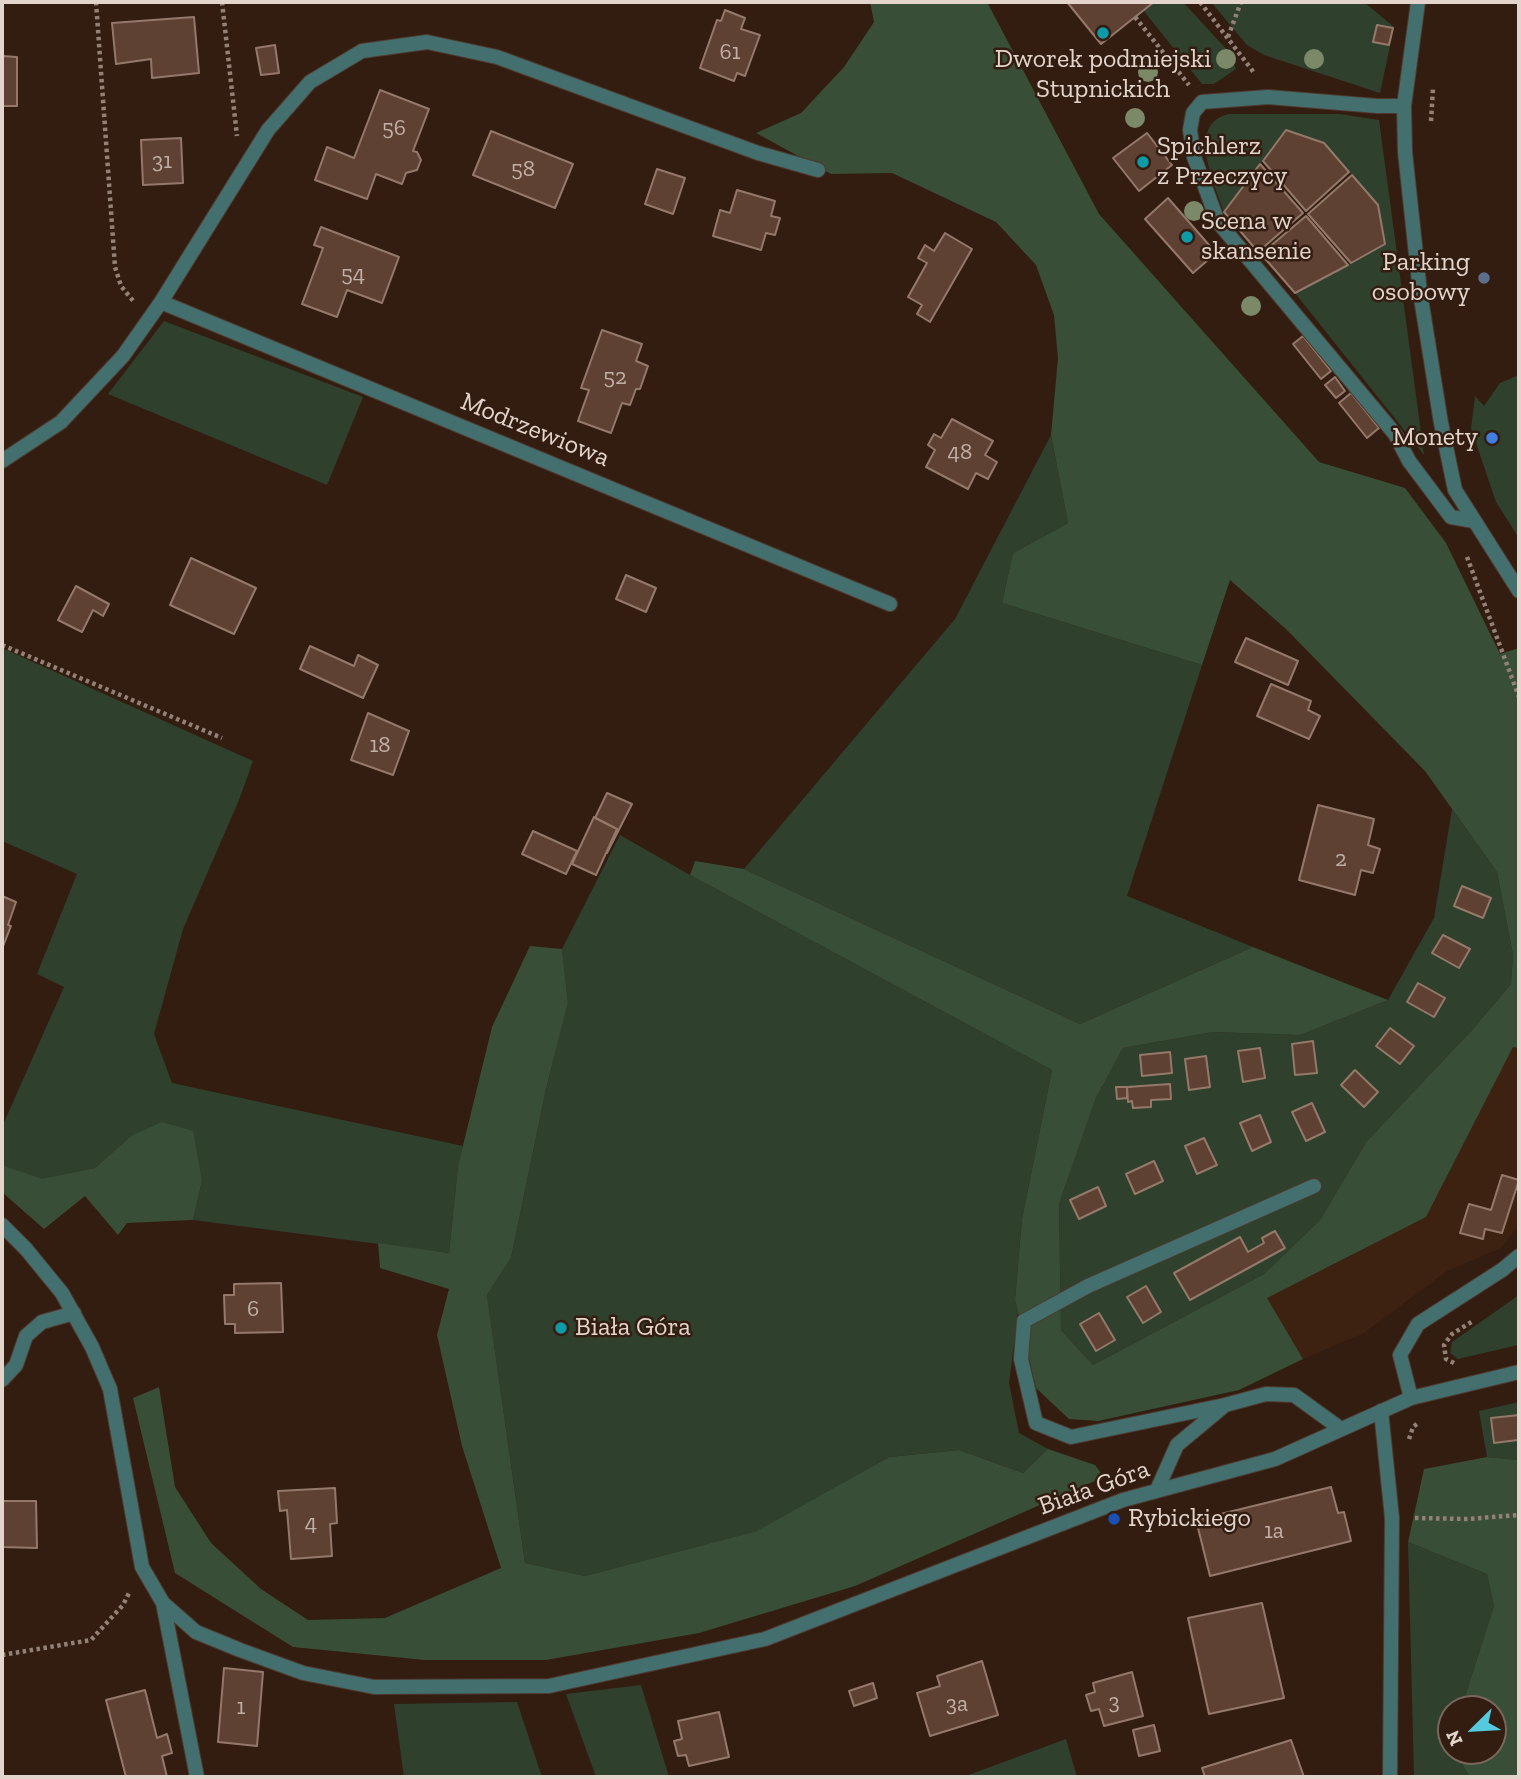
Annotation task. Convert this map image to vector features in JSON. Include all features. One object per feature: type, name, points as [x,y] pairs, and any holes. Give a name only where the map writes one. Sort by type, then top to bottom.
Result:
[{"type":"street","points":[[1418,2],[1404,106],[1405,152],[1420,292],[1441,423],[1455,489],[1519,591]]},
{"type":"street","points":[[2,461],[61,422],[123,356],[162,303],[268,130],[310,82],[362,51],[427,41],[497,57],[758,153],[818,170]]},
{"type":"street","points":[[1404,106],[1268,97],[1202,102],[1193,113],[1190,130],[1194,157],[1218,222],[1395,434],[1409,461],[1451,517],[1474,521]]},
{"type":"street","name":"Modrzewiowa","points":[[162,303],[890,604]]},
{"type":"street","points":[[1314,1186],[1088,1286],[1024,1321],[1021,1359],[1036,1423],[1071,1437],[1266,1394],[1294,1395],[1341,1429]]},
{"type":"street","name":"Biała Góra","points":[[2,1225],[62,1293],[92,1348],[110,1389],[142,1567],[163,1603],[196,1632],[303,1673],[374,1687],[549,1686],[765,1639],[1123,1500],[1275,1458],[1411,1398],[1519,1373]]},
{"type":"street","points":[[1411,1398],[1400,1355],[1418,1324],[1502,1270],[1519,1256]]},
{"type":"street","points":[[2,1380],[16,1365],[26,1336],[42,1322],[74,1313]]},
{"type":"street","points":[[1157,1490],[1177,1445],[1225,1405]]},
{"type":"street","points":[[1381,1411],[1392,1518],[1390,1777]]},
{"type":"street","points":[[163,1603],[197,1777]]},
{"type":"path","points":[[96,2],[115,267],[121,286],[148,319]]},
{"type":"path","points":[[222,2],[241,172]]},
{"type":"path","points":[[1200,2],[1250,66],[1268,97]]},
{"type":"path","points":[[1228,38],[1241,2]]},
{"type":"path","points":[[1135,17],[1202,102]]},
{"type":"path","points":[[1430,133],[1433,85]]},
{"type":"path","points":[[1451,517],[1519,697]]},
{"type":"path","points":[[2,645],[222,738]]},
{"type":"path","points":[[1475,1319],[1452,1334],[1443,1352],[1446,1359],[1452,1363],[1472,1363],[1478,1382]]},
{"type":"path","points":[[1409,1451],[1413,1427],[1423,1418]]},
{"type":"path","points":[[1392,1518],[1467,1519],[1519,1515]]},
{"type":"path","points":[[2,1655],[90,1640],[123,1605],[142,1567]]},
{"type":"shaded area","points":[[1513,1046],[1519,1048],[1519,1225],[1501,1248],[1447,1271],[1364,1333],[1303,1359],[1266,1298],[1426,1217]]},
{"type":"green space","points":[[870,2],[987,2],[1099,214],[1319,462],[1405,488],[1446,543],[1500,654],[1519,648],[1519,1048],[1513,1047],[1426,1217],[1267,1298],[1303,1359],[1239,1390],[1098,1421],[1069,1419],[1036,1388],[1015,1300],[1022,1219],[1052,1070],[690,875],[695,861],[744,869],[1080,1024],[1253,947],[1388,1000],[1300,1035],[1213,1032],[1123,1048],[1096,1098],[1059,1204],[1061,1330],[1093,1365],[1264,1274],[1320,1220],[1367,1141],[1473,1029],[1511,984],[1513,955],[1497,872],[1425,771],[1286,629],[1230,580],[1202,665],[1002,603],[1013,553],[1068,523],[1051,435],[1058,358],[1054,315],[1036,265],[996,222],[892,173],[831,174],[756,133],[801,113],[844,67],[874,22]]},
{"type":"green space","points":[[1154,2],[1183,2],[1228,51],[1236,69],[1214,84],[1202,84],[1143,10]]},
{"type":"green space","points":[[1211,2],[1364,2],[1394,27],[1380,93],[1264,55],[1247,45]]},
{"type":"green space","points":[[1229,114],[1339,114],[1379,120],[1424,455],[1295,293],[1385,244],[1378,205],[1324,143],[1286,130],[1224,212],[1210,171],[1206,142],[1208,130],[1216,120]]},
{"type":"green space","points":[[164,321],[363,397],[327,485],[108,394]]},
{"type":"green space","points":[[1519,375],[1519,538],[1496,502],[1471,428],[1475,396],[1484,406],[1500,383]]},
{"type":"green space","points":[[1051,435],[1068,523],[1013,553],[1002,603],[1202,665],[1127,896],[1253,947],[1080,1024],[744,869],[955,619]]},
{"type":"green space","points":[[2,648],[253,761],[183,929],[154,1034],[172,1083],[463,1146],[458,1166],[449,1253],[193,1220],[202,1181],[131,1136],[95,1168],[42,1180],[2,1165],[2,1127],[64,987],[37,974],[77,874],[2,841]]},
{"type":"green space","points":[[1452,809],[1497,872],[1513,955],[1511,984],[1473,1029],[1367,1141],[1320,1220],[1264,1274],[1093,1365],[1061,1330],[1059,1204],[1096,1098],[1123,1048],[1213,1032],[1300,1035],[1388,1000],[1434,918]]},
{"type":"green space","points":[[620,835],[1052,1070],[1022,1219],[1015,1300],[1018,1312],[1009,1383],[1019,1433],[1048,1449],[1023,1473],[959,1450],[889,1457],[758,1531],[585,1576],[525,1563],[487,1295],[511,1258],[546,1089],[568,1003],[562,949]]},
{"type":"green space","points":[[530,946],[562,949],[568,1003],[546,1089],[511,1258],[487,1295],[525,1563],[585,1576],[757,1531],[889,1457],[959,1450],[1023,1473],[1048,1449],[1095,1465],[1104,1477],[855,1586],[699,1633],[546,1660],[425,1660],[293,1647],[175,1573],[133,1398],[159,1387],[175,1487],[211,1543],[261,1589],[308,1620],[385,1618],[501,1568],[462,1446],[437,1335],[449,1289],[380,1268],[378,1243],[449,1253],[458,1166],[492,1027]]},
{"type":"green space","points":[[162,1122],[193,1131],[202,1181],[193,1220],[127,1223],[118,1235],[85,1196],[44,1229],[2,1192],[2,1165],[42,1179],[95,1168],[131,1136]]},
{"type":"green space","points":[[1519,1295],[1518,1345],[1458,1359],[1450,1353],[1452,1342]]},
{"type":"green space","points":[[1519,1402],[1519,1460],[1487,1457],[1479,1411]]},
{"type":"green space","points":[[1487,1457],[1519,1460],[1517,1777],[1470,1777],[1463,1765],[1507,1765],[1507,1695],[1465,1695],[1494,1606],[1487,1574],[1408,1542],[1424,1469]]},
{"type":"green space","points":[[1408,1542],[1487,1574],[1494,1606],[1465,1695],[1437,1695],[1437,1765],[1463,1765],[1470,1777],[1414,1777]]},
{"type":"green space","points":[[641,1685],[669,1777],[596,1777],[566,1694]]},
{"type":"green space","points":[[517,1702],[542,1777],[404,1777],[394,1704]]},
{"type":"green space","points":[[1066,1739],[1077,1777],[963,1777]]},
{"type":"building","name":"Dworek podmiejski Stupnickich","points":[[1067,2],[1154,2],[1101,44]]},
{"type":"building","points":[[725,10],[745,18],[741,29],[760,35],[745,76],[737,73],[734,81],[700,68],[717,20],[721,21]]},
{"type":"building","points":[[194,17],[199,73],[152,78],[151,59],[116,64],[112,23]]},
{"type":"building","points":[[1377,25],[1393,28],[1389,45],[1373,42]]},
{"type":"building","points":[[275,45],[279,73],[261,75],[256,48]]},
{"type":"building","points":[[2,56],[17,57],[17,106],[2,106]]},
{"type":"building","points":[[380,90],[429,109],[413,151],[417,152],[421,160],[417,170],[406,173],[402,184],[376,174],[367,199],[315,180],[327,147],[354,158]]},
{"type":"building","points":[[1286,130],[1324,143],[1349,172],[1306,211],[1263,161]]},
{"type":"building","points":[[491,131],[573,164],[555,208],[473,175]]},
{"type":"building","name":"Spichlerz z Przeczycy","points":[[1147,133],[1172,165],[1139,191],[1113,158]]},
{"type":"building","points":[[181,138],[183,183],[143,185],[141,140]]},
{"type":"building","points":[[1260,164],[1303,213],[1258,252],[1224,212]]},
{"type":"building","points":[[657,169],[685,178],[673,214],[645,204]]},
{"type":"building","points":[[1352,175],[1378,205],[1385,244],[1351,263],[1308,214]]},
{"type":"building","points":[[737,190],[775,201],[771,216],[780,218],[775,235],[766,233],[761,250],[713,236],[720,210],[730,213]]},
{"type":"building","points":[[1168,198],[1216,253],[1193,273],[1145,219]]},
{"type":"building","points":[[1306,216],[1348,265],[1295,293],[1261,254]]},
{"type":"building","points":[[321,227],[399,257],[382,303],[347,290],[337,317],[302,304],[323,248],[314,245]]},
{"type":"building","points":[[945,233],[972,249],[930,322],[917,314],[922,305],[908,297],[927,263],[918,258],[925,245],[934,251]]},
{"type":"building","points":[[602,330],[642,344],[636,361],[648,366],[640,389],[636,389],[630,405],[622,403],[611,433],[578,421],[589,390],[581,388]]},
{"type":"building","points":[[1303,336],[1331,371],[1321,379],[1293,344]]},
{"type":"building","points":[[1335,377],[1345,391],[1336,398],[1325,385]]},
{"type":"building","points":[[1351,393],[1379,428],[1367,438],[1339,403]]},
{"type":"building","points":[[952,419],[993,441],[985,455],[997,462],[988,479],[976,473],[968,489],[926,467],[935,450],[928,445],[934,434],[941,438]]},
{"type":"building","points":[[191,558],[256,588],[234,634],[170,605]]},
{"type":"building","points":[[626,575],[656,588],[646,612],[616,599]]},
{"type":"building","points":[[76,586],[109,604],[103,616],[93,610],[82,632],[58,620]]},
{"type":"building","points":[[1246,638],[1298,661],[1288,685],[1235,662]]},
{"type":"building","points":[[310,646],[354,666],[358,655],[378,665],[363,698],[300,669]]},
{"type":"building","points":[[1271,684],[1311,701],[1308,710],[1320,716],[1309,739],[1257,716]]},
{"type":"building","points":[[368,713],[409,731],[393,775],[351,760]]},
{"type":"building","points":[[607,793],[632,804],[607,853],[617,829],[595,818]]},
{"type":"building","points":[[1318,805],[1374,819],[1368,845],[1380,849],[1373,873],[1361,870],[1355,895],[1299,880]]},
{"type":"building","points":[[594,817],[617,829],[596,875],[572,864]]},
{"type":"building","points":[[533,831],[577,851],[566,874],[522,854]]},
{"type":"building","points":[[1462,886],[1491,898],[1483,918],[1454,906]]},
{"type":"building","points":[[2,896],[16,902],[2,949]]},
{"type":"building","points":[[1443,935],[1470,949],[1459,968],[1432,953]]},
{"type":"building","points":[[1418,983],[1445,998],[1434,1017],[1407,1002]]},
{"type":"building","points":[[1390,1028],[1414,1046],[1400,1064],[1376,1046]]},
{"type":"building","points":[[1313,1041],[1317,1073],[1295,1075],[1292,1044]]},
{"type":"building","points":[[1260,1048],[1265,1078],[1243,1082],[1238,1051]]},
{"type":"building","points":[[1170,1052],[1172,1073],[1142,1076],[1140,1055]]},
{"type":"building","points":[[1206,1056],[1210,1087],[1189,1090],[1185,1059]]},
{"type":"building","points":[[1355,1070],[1378,1092],[1364,1107],[1341,1085]]},
{"type":"building","points":[[1170,1084],[1171,1099],[1151,1100],[1151,1107],[1133,1108],[1132,1101],[1128,1102],[1127,1087]]},
{"type":"building","points":[[1116,1087],[1127,1087],[1127,1098],[1117,1099]]},
{"type":"building","points":[[1312,1103],[1325,1132],[1306,1141],[1292,1112]]},
{"type":"building","points":[[1260,1115],[1271,1142],[1252,1151],[1240,1123]]},
{"type":"building","points":[[1204,1138],[1217,1165],[1197,1174],[1185,1146]]},
{"type":"building","points":[[1154,1161],[1163,1181],[1135,1194],[1126,1174]]},
{"type":"building","points":[[1502,1175],[1519,1180],[1502,1233],[1485,1229],[1483,1239],[1460,1233],[1469,1204],[1491,1210]]},
{"type":"building","points":[[1098,1187],[1106,1206],[1079,1219],[1070,1200]]},
{"type":"building","points":[[1275,1231],[1285,1248],[1190,1300],[1174,1273],[1240,1237],[1248,1252],[1264,1243],[1262,1238]]},
{"type":"building","points":[[281,1283],[283,1332],[235,1333],[235,1324],[225,1324],[224,1295],[234,1295],[234,1284]]},
{"type":"building","points":[[1146,1286],[1161,1312],[1143,1323],[1127,1297]]},
{"type":"building","points":[[1099,1313],[1115,1340],[1096,1351],[1080,1324]]},
{"type":"building","points":[[1519,1415],[1519,1448],[1518,1440],[1494,1443],[1491,1418]]},
{"type":"building","points":[[1331,1487],[1338,1513],[1344,1512],[1351,1541],[1210,1576],[1196,1520]]},
{"type":"building","points":[[335,1488],[337,1523],[330,1524],[332,1556],[291,1559],[287,1510],[280,1511],[278,1491]]},
{"type":"building","points":[[2,1501],[36,1501],[37,1548],[2,1547]]},
{"type":"building","points":[[1262,1603],[1284,1698],[1209,1714],[1188,1618]]},
{"type":"building","points":[[982,1661],[998,1715],[930,1736],[917,1693],[940,1686],[937,1676]]},
{"type":"building","points":[[224,1668],[263,1672],[257,1746],[218,1742]]},
{"type":"building","points":[[1132,1672],[1143,1716],[1104,1726],[1099,1709],[1091,1711],[1086,1695],[1095,1692],[1093,1683]]},
{"type":"building","points":[[873,1683],[877,1698],[854,1706],[849,1691]]},
{"type":"building","points":[[145,1690],[157,1738],[167,1734],[172,1753],[162,1756],[167,1777],[126,1777],[106,1700]]},
{"type":"building","points":[[719,1712],[729,1757],[689,1766],[686,1755],[678,1756],[674,1741],[682,1739],[678,1721]]},
{"type":"building","points":[[1154,1725],[1160,1751],[1139,1756],[1133,1730]]},
{"type":"building","points":[[1291,1740],[1304,1777],[1205,1777],[1202,1768]]},
{"type":"place","name":"Dworek podmiejski Stupnickich","points":[[1103,33]]},
{"type":"place","name":"Spichlerz z Przeczycy","points":[[1143,162]]},
{"type":"place","name":"Scena w skansenie","points":[[1187,237]]},
{"type":"place","name":"Parking osobowy","points":[[1484,278]]},
{"type":"place","name":"Monety","points":[[1492,438]]},
{"type":"place","name":"Biała Góra","points":[[561,1328]]},
{"type":"place","name":"Rybickiego","points":[[1114,1519]]}]
